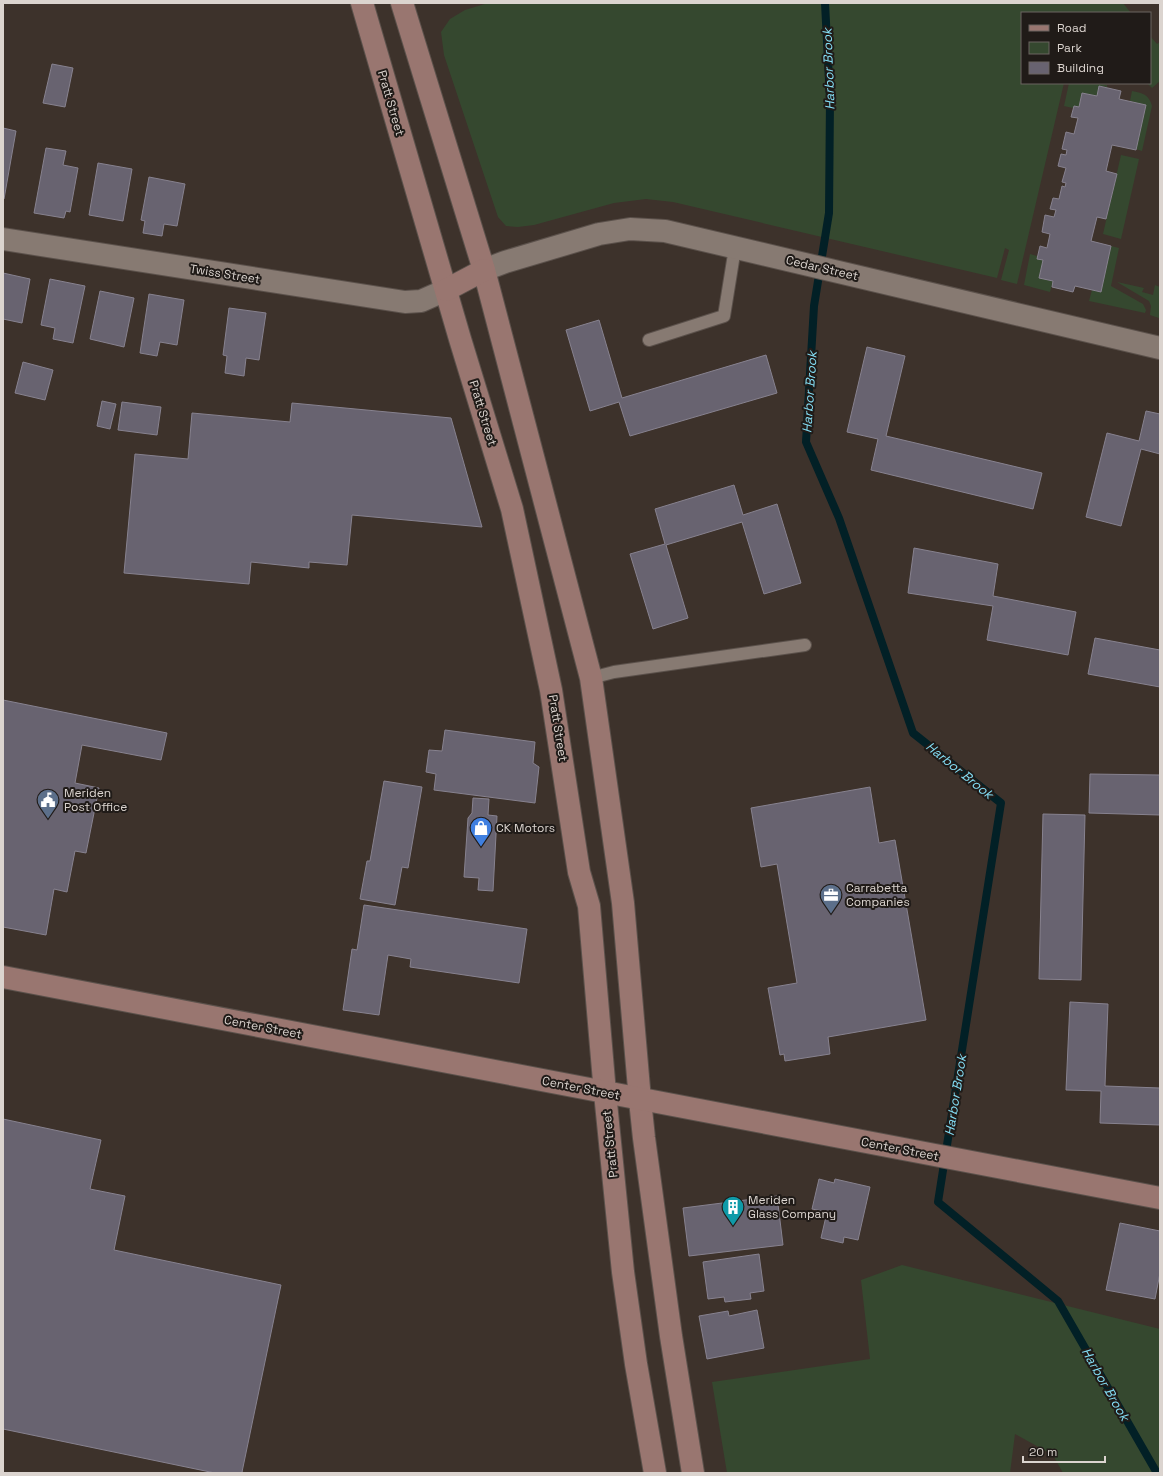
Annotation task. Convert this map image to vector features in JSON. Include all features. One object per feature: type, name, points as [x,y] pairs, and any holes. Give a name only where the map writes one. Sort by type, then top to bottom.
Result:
[{"type":"street","name":"Pratt Street","points":[[362,3],[512,509],[552,690],[579,872],[589,906],[604,1093],[623,1272],[636,1364],[655,1473]]},
{"type":"street","points":[[402,3],[484,270],[591,678],[623,903],[640,1100],[671,1336],[693,1473]]},
{"type":"street","name":"Cedar Street","points":[[484,270],[505,262],[599,234],[630,229],[665,231],[1160,348]]},
{"type":"street","name":"Twiss Street","points":[[3,239],[405,302],[421,301],[446,290]]},
{"type":"street","points":[[446,290],[484,270]]},
{"type":"street","name":"Center Street","points":[[3,977],[640,1100],[1160,1198]]},
{"type":"lane","points":[[649,340],[724,316],[735,248]]},
{"type":"lane","points":[[591,678],[614,672],[805,645]]},
{"type":"green space","points":[[488,3],[1123,3],[1130,12],[1021,12],[1021,84],[1064,84],[1017,284],[1001,280],[1009,250],[1005,248],[997,278],[673,202],[646,199],[614,203],[534,225],[518,227],[506,226],[498,217],[444,55],[441,32],[450,19],[465,10]]},
{"type":"green space","points":[[1151,37],[1157,44],[1160,42],[1160,81],[1152,88],[1148,84],[1151,84]]},
{"type":"green space","points":[[1069,84],[1107,85],[1107,87],[1099,86],[1097,96],[1082,93],[1079,107],[1074,106],[1073,108],[1064,106]]},
{"type":"green space","points":[[1132,91],[1142,93],[1149,99],[1152,106],[1142,151],[1136,149],[1146,105],[1130,101]]},
{"type":"green space","points":[[1121,155],[1139,159],[1121,239],[1103,234]]},
{"type":"green space","points":[[1111,246],[1119,248],[1111,286],[1143,304],[1146,310],[1145,313],[1089,301],[1092,290],[1101,292]]},
{"type":"green space","points":[[1030,254],[1037,256],[1037,259],[1043,260],[1039,278],[1053,281],[1050,292],[1024,285]]},
{"type":"green space","points":[[1117,282],[1144,288],[1142,292],[1153,295],[1155,285],[1160,287],[1159,318],[1150,315],[1151,306],[1149,301]]},
{"type":"green space","points":[[902,1265],[1160,1329],[1160,1473],[1063,1473],[1053,1455],[1015,1434],[1010,1473],[727,1473],[712,1382],[870,1359],[861,1280]]},
{"type":"building","points":[[52,64],[73,68],[65,107],[43,103]]},
{"type":"building","points":[[1099,86],[1121,91],[1119,99],[1146,105],[1136,150],[1112,145],[1106,171],[1117,174],[1106,219],[1097,217],[1091,241],[1111,246],[1101,292],[1075,286],[1073,292],[1052,287],[1053,281],[1039,278],[1043,260],[1037,259],[1040,246],[1047,248],[1050,234],[1042,232],[1045,215],[1054,217],[1056,210],[1050,209],[1053,198],[1059,199],[1062,186],[1065,187],[1066,183],[1062,182],[1066,168],[1058,166],[1061,154],[1066,155],[1067,150],[1062,149],[1066,132],[1074,134],[1078,118],[1071,117],[1074,106],[1079,107],[1082,93],[1097,96]]},
{"type":"building","points":[[3,128],[16,131],[4,199],[3,199]]},
{"type":"building","points":[[46,148],[66,151],[63,165],[78,168],[70,212],[66,211],[64,218],[34,213]]},
{"type":"building","points":[[98,163],[132,169],[123,221],[89,215]]},
{"type":"building","points":[[149,177],[185,184],[177,226],[164,224],[162,236],[143,233],[145,221],[141,220]]},
{"type":"building","points":[[3,273],[30,279],[22,323],[3,319]]},
{"type":"building","points":[[50,279],[85,286],[73,343],[53,339],[55,328],[41,325]]},
{"type":"building","points":[[100,291],[134,298],[124,347],[90,339]]},
{"type":"building","points":[[149,294],[184,300],[177,345],[160,342],[157,356],[140,353]]},
{"type":"building","points":[[229,308],[266,313],[259,360],[246,358],[244,376],[225,373],[227,356],[223,355]]},
{"type":"building","points":[[599,320],[622,398],[766,355],[777,393],[630,436],[619,402],[590,411],[566,330]]},
{"type":"building","points":[[867,347],[905,356],[886,436],[1042,473],[1033,509],[871,470],[878,439],[847,432]]},
{"type":"building","points":[[23,362],[53,370],[45,400],[15,393]]},
{"type":"building","points":[[102,401],[116,404],[110,429],[97,426]]},
{"type":"building","points":[[122,402],[161,407],[157,435],[118,430]]},
{"type":"building","points":[[292,403],[451,418],[482,527],[352,515],[347,565],[309,562],[309,568],[251,562],[249,584],[124,573],[135,454],[188,459],[192,413],[290,422]]},
{"type":"building","points":[[1146,411],[1160,414],[1160,454],[1141,449],[1121,526],[1086,517],[1107,433],[1139,441]]},
{"type":"building","points":[[734,485],[743,515],[777,504],[801,583],[764,594],[742,522],[666,545],[688,618],[653,629],[630,554],[665,544],[655,509]]},
{"type":"building","points":[[914,548],[998,564],[993,596],[1076,612],[1068,655],[987,640],[993,606],[908,593]]},
{"type":"building","points":[[1095,638],[1160,650],[1160,687],[1088,674]]},
{"type":"building","name":"Meriden Post Office","points":[[3,700],[167,733],[161,760],[82,745],[75,783],[99,788],[86,853],[75,851],[67,892],[54,889],[46,935],[3,927]]},
{"type":"building","points":[[445,730],[535,742],[533,763],[539,767],[535,803],[434,790],[436,774],[426,772],[429,750],[442,751]]},
{"type":"building","points":[[1090,774],[1160,775],[1160,815],[1089,813]]},
{"type":"building","points":[[384,781],[422,787],[408,868],[402,867],[395,905],[360,899],[367,861],[370,861]]},
{"type":"building","points":[[870,787],[879,843],[895,840],[926,1020],[828,1037],[830,1054],[785,1061],[784,1054],[780,1055],[768,988],[797,983],[777,864],[761,867],[751,808]]},
{"type":"building","name":"CK Motors","points":[[473,798],[489,799],[488,815],[497,816],[493,891],[478,890],[479,878],[464,877],[468,818],[472,813]]},
{"type":"building","points":[[1043,814],[1085,815],[1081,980],[1039,979]]},
{"type":"building","points":[[364,905],[527,929],[519,983],[410,967],[411,959],[388,955],[379,1015],[343,1010],[352,949],[357,950]]},
{"type":"building","points":[[1070,1002],[1108,1004],[1105,1086],[1160,1088],[1160,1125],[1100,1123],[1101,1091],[1066,1090]]},
{"type":"building","points":[[3,1119],[101,1140],[90,1189],[125,1196],[114,1250],[281,1285],[242,1472],[245,1473],[215,1473],[3,1429]]},
{"type":"building","points":[[819,1179],[834,1183],[835,1179],[870,1187],[858,1240],[844,1237],[843,1243],[821,1238],[827,1212],[812,1209]]},
{"type":"building","name":"Meriden Glass Company","points":[[777,1196],[783,1245],[689,1256],[683,1208]]},
{"type":"building","points":[[1120,1223],[1160,1231],[1160,1273],[1155,1299],[1106,1290]]},
{"type":"building","points":[[759,1254],[764,1291],[750,1293],[751,1299],[725,1302],[724,1297],[708,1299],[703,1262]]},
{"type":"building","points":[[757,1310],[764,1348],[707,1359],[699,1316],[728,1311],[729,1316]]},
{"type":"waterway","name":"Harbor Brook","points":[[825,3],[830,99],[829,213],[814,306],[806,442],[839,518],[913,733],[1001,803],[938,1202],[1058,1301],[1157,1473]]},
{"type":"place","name":"Meriden Post Office","points":[[48,820]]},
{"type":"place","name":"CK Motors","points":[[481,848]]},
{"type":"place","name":"Carrabetta Companies","points":[[831,914]]},
{"type":"place","name":"Meriden Glass Company","points":[[733,1226]]}]
